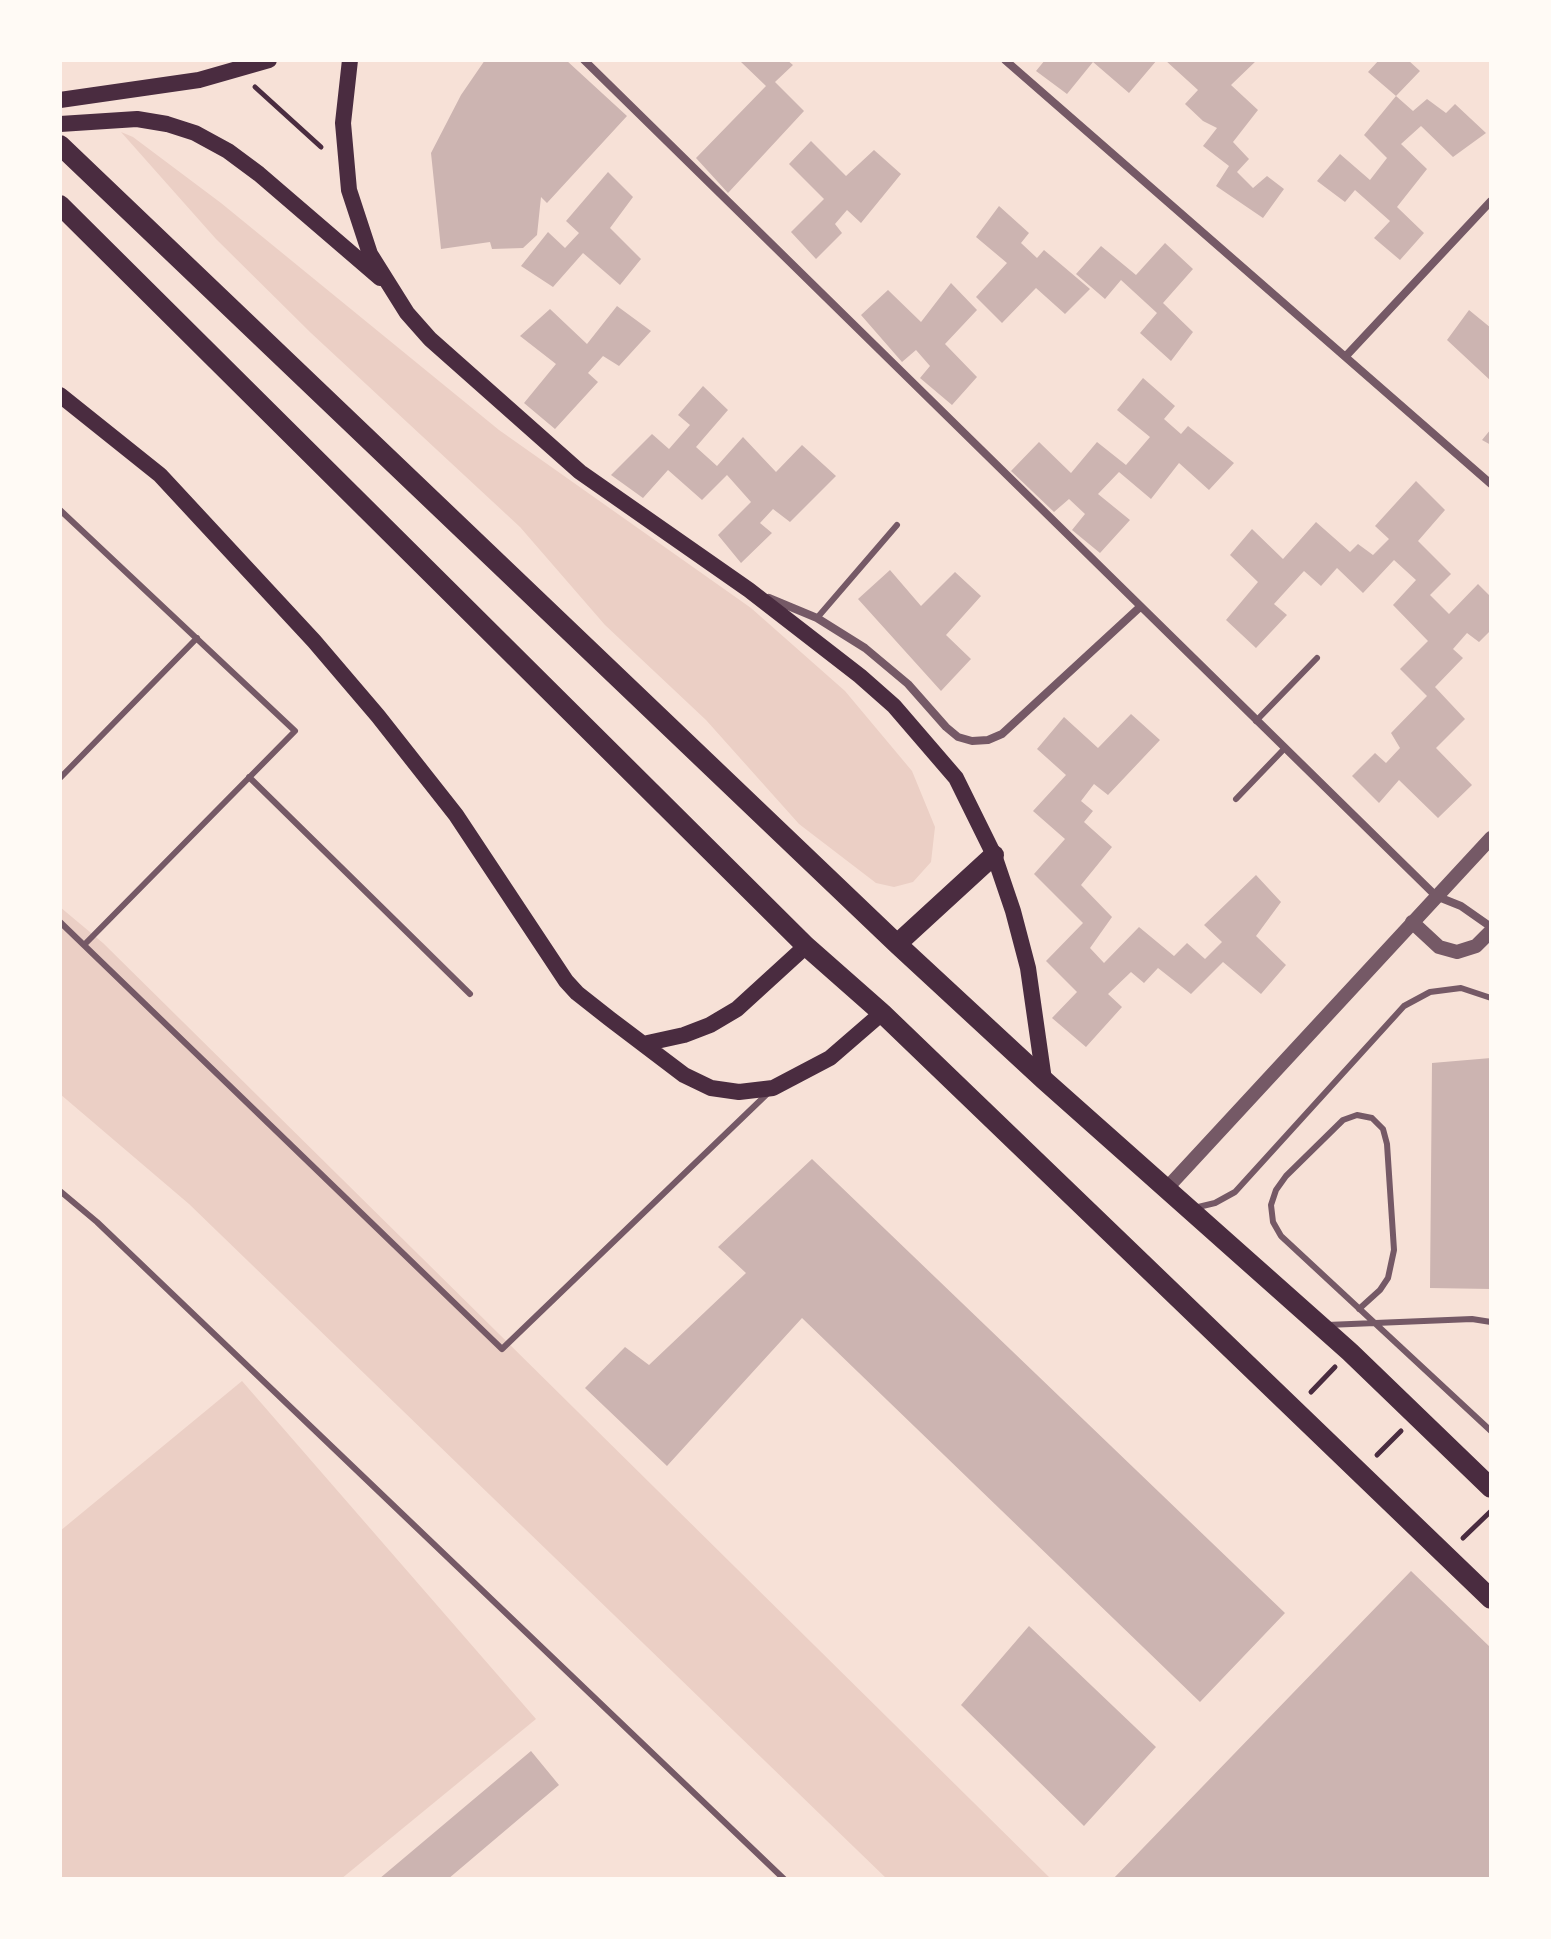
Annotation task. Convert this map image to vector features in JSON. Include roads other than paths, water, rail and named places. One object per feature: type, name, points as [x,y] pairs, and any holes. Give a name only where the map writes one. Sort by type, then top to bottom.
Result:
[{"type":"main road","points":[[60,100],[154,87],[269,60]]},
{"type":"main road","points":[[350,60],[343,123],[346,170],[358,222],[370,254],[387,284],[430,339],[580,472],[749,590],[860,676],[894,706],[956,778],[994,855],[1013,911],[1028,968],[1044,1080]]},
{"type":"main road","points":[[60,124],[137,119],[195,133],[228,151],[259,174],[387,284]]},
{"type":"main road","points":[[60,145],[897,944],[1044,1080],[1350,1352],[1491,1488]]},
{"type":"main road","points":[[60,205],[806,946],[882,1013],[1491,1599]]},
{"type":"main road","points":[[60,395],[160,475],[314,641],[456,815],[577,993],[684,1075],[711,1088],[739,1092],[773,1088],[830,1058],[882,1013]]},
{"type":"main road","points":[[897,944],[994,855]]},
{"type":"main road","points":[[643,1044],[697,1030],[737,1009],[806,946]]},
{"type":"street","points":[[584,60],[1436,896],[1449,900],[1491,929],[1476,946],[1457,952],[1439,947],[1412,922]]},
{"type":"street","points":[[1005,60],[1491,484]]},
{"type":"street","points":[[1346,356],[1491,201]]},
{"type":"street","points":[[749,590],[817,618],[865,648],[908,684],[946,727],[958,737],[972,741],[988,740],[1002,734],[1140,607]]},
{"type":"street","points":[[1167,1188],[1491,838]]},
{"type":"lane","points":[[60,510],[295,731],[84,945]]},
{"type":"lane","points":[[817,618],[897,525]]},
{"type":"lane","points":[[60,778],[197,638]]},
{"type":"lane","points":[[1256,721],[1317,658]]},
{"type":"lane","points":[[1236,799],[1284,749]]},
{"type":"lane","points":[[249,777],[470,994]]},
{"type":"lane","points":[[60,922],[502,1349],[773,1088]]},
{"type":"lane","points":[[1190,1209],[1215,1203],[1235,1192],[1404,1006],[1430,992],[1461,988],[1491,998]]},
{"type":"lane","points":[[1359,1309],[1388,1278],[1394,1250],[1387,1144],[1383,1129],[1372,1118],[1357,1115],[1343,1120],[1286,1176],[1276,1190],[1271,1205],[1273,1222],[1281,1236],[1359,1309],[1374,1323],[1491,1431]]},
{"type":"lane","points":[[60,1191],[97,1222],[784,1879]]},
{"type":"lane","points":[[1320,1325],[1472,1319],[1491,1322]]}]
